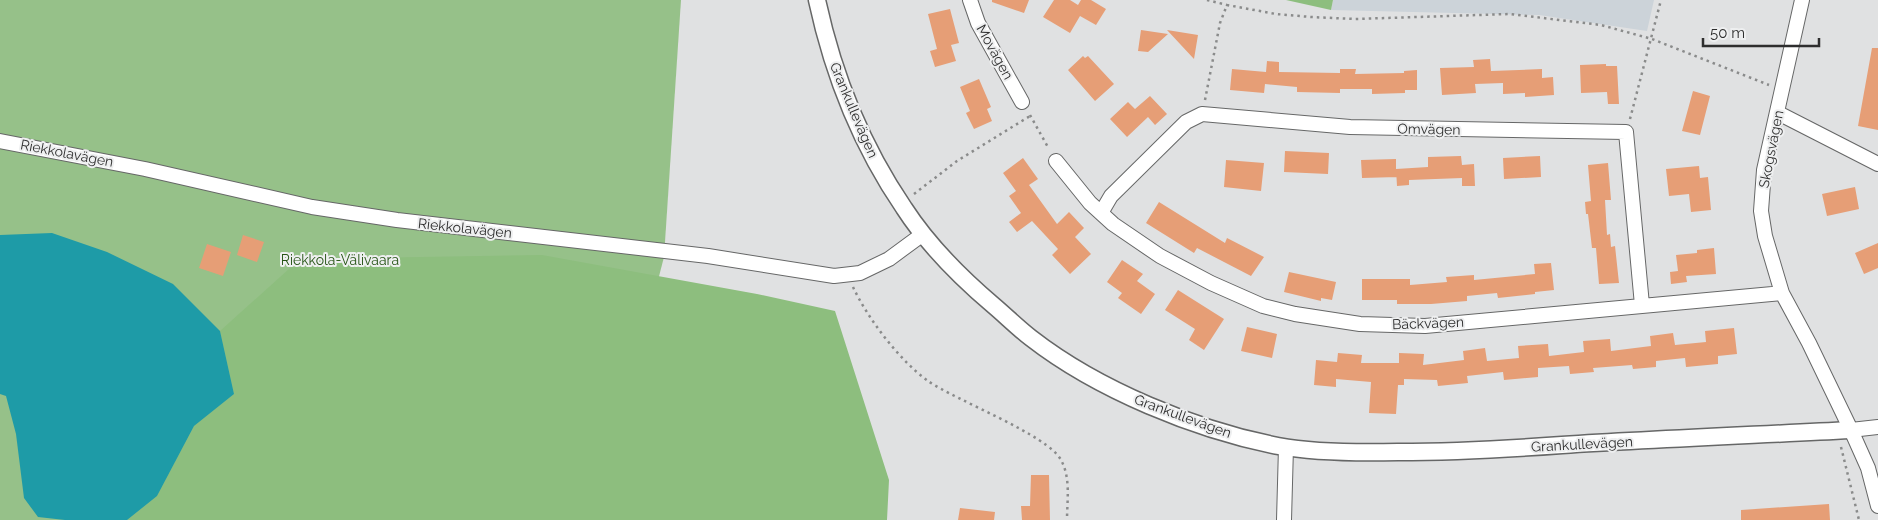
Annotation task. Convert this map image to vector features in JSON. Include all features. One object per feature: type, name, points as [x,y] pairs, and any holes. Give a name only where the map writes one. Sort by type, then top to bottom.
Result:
[{"type":"street","name":"Grankullevägen","points":[[817,0],[837,76],[862,136],[901,204],[937,252],[975,290],[1033,340],[1082,372],[1135,399],[1214,430],[1286,447],[1326,452],[1433,452],[1878,428]]},
{"type":"street","name":"Movägen","points":[[970,0],[978,23],[1022,102]]},
{"type":"street","name":"Skogsvägen","points":[[1802,0],[1764,170],[1761,211],[1765,236],[1782,293],[1810,343],[1851,430],[1868,468],[1878,506]]},
{"type":"street","points":[[1778,113],[1878,164]]},
{"type":"street","name":"Omvägen","points":[[1202,114],[1220,114],[1350,127],[1626,132]]},
{"type":"street","points":[[1101,213],[1111,196],[1186,122],[1202,114]]},
{"type":"street","points":[[1626,132],[1642,305]]},
{"type":"street","name":"Riekkolavägen","points":[[0,140],[145,169],[321,208],[397,220],[708,256],[834,276],[860,273],[889,259],[923,234]]},
{"type":"street","name":"Bäckvägen","points":[[1056,161],[1090,203],[1113,224],[1160,256],[1211,283],[1263,306],[1295,314],[1360,324],[1425,326],[1782,293]]},
{"type":"street","points":[[1284,520],[1286,447]]},
{"type":"path","points":[[1208,0],[1276,14],[1311,17],[1355,18],[1510,14],[1601,25],[1652,39],[1783,90]]},
{"type":"path","points":[[1626,132],[1661,0]]},
{"type":"path","points":[[1202,114],[1220,23],[1227,5]]},
{"type":"path","points":[[1022,102],[1056,161]]},
{"type":"path","points":[[901,204],[957,161],[1030,116]]},
{"type":"path","points":[[847,274],[861,304],[894,348],[928,381],[1034,438],[1047,446],[1061,459],[1067,479],[1067,520]]},
{"type":"shaded area","points":[[1333,0],[1654,0],[1647,31],[1539,15],[1331,10]]},
{"type":"green space","name":"Riekkola-Välivaara","points":[[0,0],[681,0],[664,257],[596,520],[0,520]]},
{"type":"green space","points":[[1286,0],[1333,0],[1331,10]]},
{"type":"green space","points":[[542,255],[757,294],[835,311],[889,480],[887,520],[127,520],[157,496],[194,426],[234,394],[220,331],[300,259]]},
{"type":"water","points":[[52,233],[107,252],[173,284],[220,331],[234,394],[194,426],[157,496],[127,520],[65,520],[38,517],[24,498],[16,434],[6,396],[0,394],[0,235]]},
{"type":"building","points":[[992,0],[1029,0],[1024,13],[992,2]]},
{"type":"building","points":[[1054,0],[1070,0],[1078,5],[1081,0],[1091,0],[1106,9],[1096,25],[1080,16],[1070,33],[1043,17]]},
{"type":"building","points":[[950,9],[959,43],[951,45],[956,61],[935,67],[930,51],[937,49],[928,14]]},
{"type":"building","points":[[1141,30],[1168,34],[1148,52],[1138,51]]},
{"type":"building","points":[[1167,30],[1198,35],[1194,59]]},
{"type":"building","points":[[1872,48],[1878,48],[1878,130],[1858,126]]},
{"type":"building","points":[[1083,56],[1085,58],[1088,56],[1114,84],[1095,101],[1068,70]]},
{"type":"building","points":[[1490,59],[1491,71],[1542,69],[1542,78],[1553,77],[1554,95],[1525,97],[1525,93],[1503,94],[1503,83],[1475,84],[1476,93],[1442,95],[1440,68],[1474,67],[1473,60]]},
{"type":"building","points":[[1267,61],[1279,62],[1279,72],[1340,73],[1340,69],[1356,69],[1355,74],[1404,73],[1404,71],[1417,70],[1417,90],[1405,90],[1405,93],[1372,94],[1372,89],[1340,89],[1340,93],[1297,92],[1297,87],[1265,84],[1264,93],[1230,90],[1232,69],[1266,72]]},
{"type":"building","points":[[1606,64],[1606,66],[1617,66],[1619,104],[1608,104],[1607,92],[1581,93],[1580,65]]},
{"type":"building","points":[[979,79],[991,107],[987,109],[992,121],[974,129],[966,113],[970,111],[960,87]]},
{"type":"building","points":[[1693,91],[1710,96],[1700,135],[1682,131]]},
{"type":"building","points":[[1150,96],[1167,114],[1155,125],[1148,117],[1127,137],[1110,119],[1128,102],[1135,109]]},
{"type":"building","points":[[1285,151],[1329,153],[1328,174],[1284,172]]},
{"type":"building","points":[[1461,156],[1462,165],[1474,164],[1475,186],[1462,186],[1462,178],[1409,180],[1409,185],[1397,186],[1396,177],[1362,178],[1361,160],[1396,159],[1396,169],[1428,167],[1428,157]]},
{"type":"building","points":[[1540,156],[1541,177],[1504,179],[1503,158]]},
{"type":"building","points":[[1023,158],[1038,179],[1029,185],[1057,224],[1069,212],[1084,228],[1075,237],[1091,254],[1070,274],[1052,255],[1058,249],[1032,221],[1017,232],[1009,222],[1021,213],[1009,196],[1016,191],[1003,173]]},
{"type":"building","points":[[1226,160],[1264,163],[1261,191],[1224,187]]},
{"type":"building","points":[[1608,163],[1611,200],[1605,200],[1607,235],[1610,234],[1611,247],[1615,246],[1619,283],[1599,284],[1596,248],[1592,248],[1585,202],[1591,201],[1588,165]]},
{"type":"building","points":[[1699,166],[1700,178],[1708,177],[1711,210],[1691,212],[1689,194],[1669,196],[1666,169]]},
{"type":"building","points":[[1855,187],[1859,209],[1827,216],[1822,194]]},
{"type":"building","points":[[1159,202],[1225,243],[1227,238],[1264,257],[1251,276],[1197,248],[1194,253],[1146,223]]},
{"type":"building","points":[[243,235],[264,242],[257,262],[237,255]]},
{"type":"building","points":[[1878,243],[1878,268],[1864,274],[1855,253]]},
{"type":"building","points":[[207,244],[231,252],[223,276],[199,268]]},
{"type":"building","points":[[1714,248],[1716,274],[1686,276],[1687,282],[1671,284],[1670,272],[1678,271],[1676,255],[1697,253],[1697,250]]},
{"type":"building","points":[[1122,260],[1143,274],[1137,281],[1155,294],[1141,314],[1118,298],[1122,293],[1107,282]]},
{"type":"building","points":[[1551,263],[1554,290],[1535,292],[1535,294],[1498,298],[1497,293],[1467,296],[1467,301],[1431,304],[1397,304],[1397,300],[1362,300],[1362,279],[1410,279],[1410,285],[1447,282],[1446,277],[1474,275],[1474,280],[1535,274],[1534,264]]},
{"type":"building","points":[[1289,272],[1336,282],[1332,300],[1321,298],[1321,301],[1284,292]]},
{"type":"building","points":[[1178,290],[1224,319],[1204,350],[1189,340],[1195,329],[1165,310]]},
{"type":"building","points":[[1247,327],[1277,334],[1272,358],[1241,351]]},
{"type":"building","points":[[1734,328],[1737,354],[1718,356],[1718,364],[1686,367],[1685,358],[1656,361],[1656,367],[1633,369],[1632,365],[1593,368],[1594,372],[1570,374],[1569,366],[1538,368],[1538,377],[1504,380],[1503,372],[1467,376],[1468,383],[1438,386],[1437,380],[1404,379],[1404,385],[1398,385],[1396,414],[1369,413],[1371,382],[1336,379],[1336,387],[1314,385],[1316,360],[1337,362],[1338,353],[1362,355],[1361,363],[1399,363],[1399,353],[1424,354],[1423,365],[1464,360],[1463,351],[1485,348],[1487,361],[1519,358],[1518,346],[1548,344],[1549,356],[1584,352],[1583,341],[1610,339],[1611,351],[1651,346],[1650,336],[1673,333],[1675,345],[1706,342],[1705,331]]},
{"type":"building","points":[[1031,475],[1049,475],[1050,520],[1022,520],[1021,506],[1030,506]]},
{"type":"building","points":[[1829,504],[1830,520],[1741,520],[1741,510]]},
{"type":"building","points":[[960,508],[995,512],[994,520],[958,520]]}]
